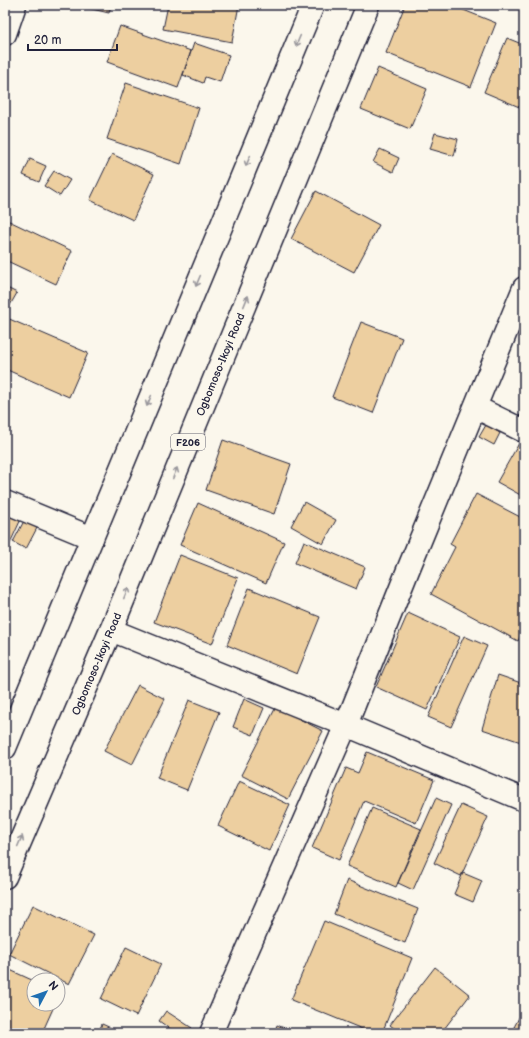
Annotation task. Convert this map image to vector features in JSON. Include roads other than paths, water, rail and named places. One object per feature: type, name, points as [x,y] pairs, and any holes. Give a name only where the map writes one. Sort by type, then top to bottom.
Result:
[{"type":"main road","points":[[5,34],[15,5]]},
{"type":"main road","points":[[5,748],[313,5]]},
{"type":"main road","name":"Ogbomoso-Ikoyi Road","points":[[5,877],[111,630],[368,5]]},
{"type":"main road","points":[[211,1033],[346,725],[524,288]]},
{"type":"main road","points":[[475,407],[524,431]]},
{"type":"main road","points":[[5,502],[92,538]]},
{"type":"main road","points":[[111,630],[346,725],[524,800]]}]
